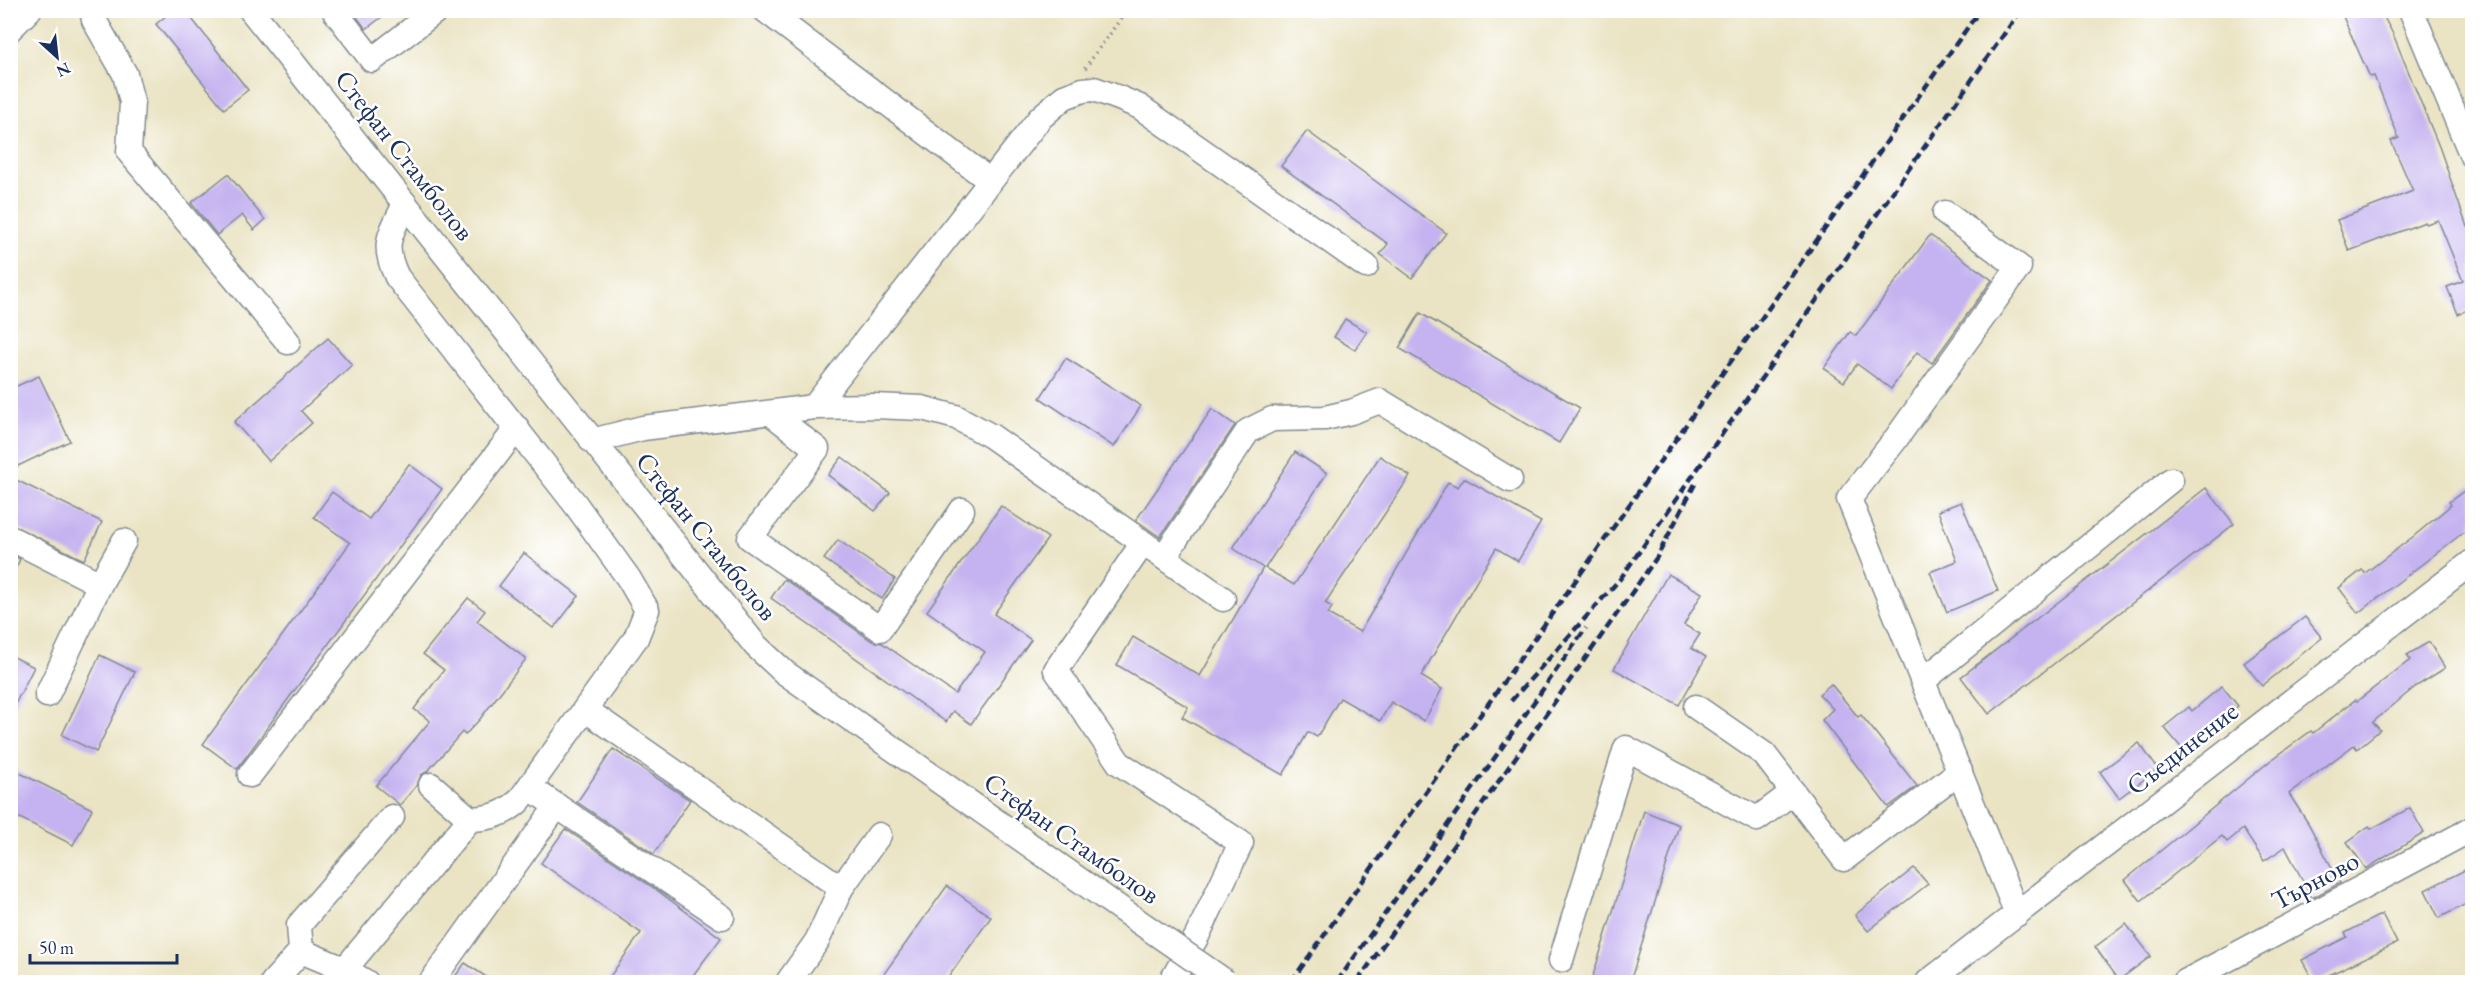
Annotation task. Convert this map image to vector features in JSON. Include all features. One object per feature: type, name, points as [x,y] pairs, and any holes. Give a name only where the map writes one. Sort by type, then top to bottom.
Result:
[{"type":"street","points":[[10,29],[29,10]]},
{"type":"street","points":[[92,10],[94,20],[125,74],[132,102],[129,152],[288,342]]},
{"type":"street","name":"Стефан Стамболов","points":[[251,10],[756,646],[784,672],[1226,982]]},
{"type":"street","points":[[334,10],[372,60],[436,10]]},
{"type":"street","points":[[765,10],[990,182]]},
{"type":"street","points":[[2411,10],[2472,156]]},
{"type":"street","points":[[814,408],[1040,118],[1064,96],[1094,89],[1140,107],[1366,266]]},
{"type":"street","points":[[405,204],[387,241],[388,258],[397,277],[517,428],[622,570],[647,610],[636,638],[530,788],[507,812],[493,818],[470,819],[431,784]]},
{"type":"street","points":[[1945,213],[2019,267],[1849,499],[2017,914]]},
{"type":"street","points":[[1164,557],[1248,431],[1272,419],[1325,418],[1351,412],[1380,401],[1510,480]]},
{"type":"street","points":[[592,441],[643,428],[814,408],[922,408],[956,417],[991,436],[1223,599]]},
{"type":"street","points":[[772,414],[817,449],[750,538],[880,628],[962,510]]},
{"type":"street","points":[[250,775],[517,428]]},
{"type":"street","points":[[1924,680],[2171,480]]},
{"type":"street","points":[[10,538],[100,584]]},
{"type":"street","points":[[47,695],[100,584],[124,541]]},
{"type":"street","points":[[1143,543],[1056,670],[1119,763],[1241,843],[1197,936],[1170,982]]},
{"type":"street","name":"Съединение","points":[[1928,982],[2472,562]]},
{"type":"street","points":[[1696,707],[1764,754],[1844,859],[1960,771]]},
{"type":"street","points":[[586,710],[841,888]]},
{"type":"street","points":[[1561,960],[1626,748],[1757,819],[1793,792]]},
{"type":"street","points":[[530,788],[722,917]]},
{"type":"street","points":[[431,982],[557,806]]},
{"type":"street","points":[[273,982],[301,951],[299,926],[392,817]]},
{"type":"street","points":[[339,976],[470,819]]},
{"type":"street","name":"Търново","points":[[2185,982],[2472,828]]},
{"type":"street","points":[[788,982],[817,941],[841,888],[879,835]]},
{"type":"street","points":[[301,951],[339,976],[366,982]]},
{"type":"path","points":[[1064,96],[1127,10]]},
{"type":"building","points":[[173,10],[185,10],[248,90],[224,109],[156,24]]},
{"type":"building","points":[[352,10],[391,10],[366,29]]},
{"type":"building","points":[[2340,10],[2380,10],[2393,34],[2440,149],[2467,227],[2472,224],[2472,308],[2458,314],[2447,287],[2463,281],[2438,220],[2426,224],[2425,222],[2349,251],[2337,220],[2413,191],[2391,141],[2399,138],[2374,76],[2370,77]]},
{"type":"building","points":[[1307,131],[1446,233],[1412,278],[1380,254],[1388,244],[1281,166]]},
{"type":"building","points":[[228,174],[265,220],[254,230],[242,215],[217,235],[191,203]]},
{"type":"building","points":[[1930,235],[1992,280],[1932,363],[1917,352],[1891,389],[1857,364],[1844,382],[1824,368],[1850,332],[1856,336]]},
{"type":"building","points":[[1420,313],[1580,408],[1559,443],[1399,348]]},
{"type":"building","points":[[1345,319],[1367,332],[1355,350],[1334,337]]},
{"type":"building","points":[[328,338],[352,365],[301,411],[312,423],[269,461],[234,422]]},
{"type":"building","points":[[1066,358],[1141,406],[1114,447],[1040,398]]},
{"type":"building","points":[[39,376],[70,441],[18,466],[10,450],[10,389]]},
{"type":"building","points":[[1212,409],[1235,425],[1160,537],[1136,520]]},
{"type":"building","points":[[1295,452],[1327,473],[1265,568],[1294,585],[1380,456],[1410,476],[1325,603],[1332,607],[1328,614],[1360,632],[1448,482],[1458,487],[1464,478],[1541,522],[1518,561],[1496,548],[1421,676],[1442,689],[1424,721],[1391,702],[1380,721],[1340,698],[1317,737],[1308,732],[1283,775],[1182,717],[1188,707],[1117,665],[1133,637],[1200,676],[1263,568],[1233,548]]},
{"type":"building","points":[[842,457],[890,493],[875,511],[828,475]]},
{"type":"building","points":[[409,464],[442,489],[237,769],[203,744],[350,543],[314,517],[332,492],[369,519]]},
{"type":"building","points":[[10,477],[102,522],[84,560],[10,524]]},
{"type":"building","points":[[2472,485],[2472,526],[2358,613],[2339,588],[2362,570],[2365,573],[2414,536],[2451,505],[2449,502]]},
{"type":"building","points":[[2206,488],[2234,524],[1989,714],[1961,677]]},
{"type":"building","points":[[1961,502],[1998,591],[1947,612],[1930,572],[1957,561],[1938,511]]},
{"type":"building","points":[[1001,506],[1048,538],[994,614],[1031,640],[971,724],[953,711],[946,722],[771,598],[784,579],[872,641],[882,643],[955,694],[985,652],[927,611]]},
{"type":"building","points":[[838,540],[895,579],[882,599],[824,559]]},
{"type":"building","points":[[524,553],[579,596],[554,628],[499,586]]},
{"type":"building","points":[[10,554],[20,559],[10,581]]},
{"type":"building","points":[[1668,574],[1702,593],[1684,625],[1700,634],[1691,648],[1706,657],[1679,705],[1614,669]]},
{"type":"building","points":[[468,598],[485,611],[477,621],[526,659],[480,719],[465,735],[462,732],[428,771],[421,775],[417,785],[400,805],[376,786],[430,721],[414,709],[444,670],[423,654]]},
{"type":"building","points":[[2305,617],[2322,638],[2262,686],[2244,663]]},
{"type":"building","points":[[2429,642],[2445,668],[2415,687],[2373,722],[2380,730],[2357,749],[2354,745],[2289,794],[2308,823],[2340,883],[2312,898],[2285,847],[2264,861],[2243,829],[2227,842],[2222,836],[2141,901],[2125,880],[2270,761],[2311,731],[2313,733],[2355,700],[2357,701],[2410,660],[2407,655]]},
{"type":"building","points":[[10,655],[34,667],[10,714]]},
{"type":"building","points":[[100,655],[135,672],[96,752],[62,735]]},
{"type":"building","points":[[1831,684],[1858,717],[1861,715],[1917,786],[1888,807],[1822,720],[1833,709],[1819,694]]},
{"type":"building","points":[[2222,686],[2238,706],[2184,751],[2164,727],[2189,707],[2192,711]]},
{"type":"building","points":[[2139,743],[2158,769],[2119,798],[2100,772]]},
{"type":"building","points":[[613,749],[690,800],[654,854],[577,802]]},
{"type":"building","points":[[10,768],[92,809],[73,845],[10,813]]},
{"type":"building","points":[[2410,808],[2424,833],[2366,869],[2347,842],[2369,826],[2371,829]]},
{"type":"building","points":[[1644,811],[1679,825],[1630,982],[1591,982]]},
{"type":"building","points":[[565,829],[658,891],[721,938],[688,982],[606,982],[641,933],[541,863]]},
{"type":"building","points":[[1914,868],[1928,884],[1868,931],[1855,915]]},
{"type":"building","points":[[2465,870],[2472,885],[2472,901],[2439,918],[2425,890]]},
{"type":"building","points":[[947,886],[991,917],[945,982],[878,982]]},
{"type":"building","points":[[2382,914],[2397,943],[2314,982],[2302,960],[2347,937],[2345,933]]},
{"type":"building","points":[[2126,924],[2151,956],[2119,980],[2095,947]]},
{"type":"building","points":[[465,963],[494,982],[451,982]]},
{"type":"railway","points":[[1291,982],[1980,10]]},
{"type":"railway","points":[[1511,701],[1620,579],[2021,10]]},
{"type":"railway","points":[[1357,982],[1657,557],[1695,484]]},
{"type":"railway","points":[[1337,982],[1586,628]]}]
